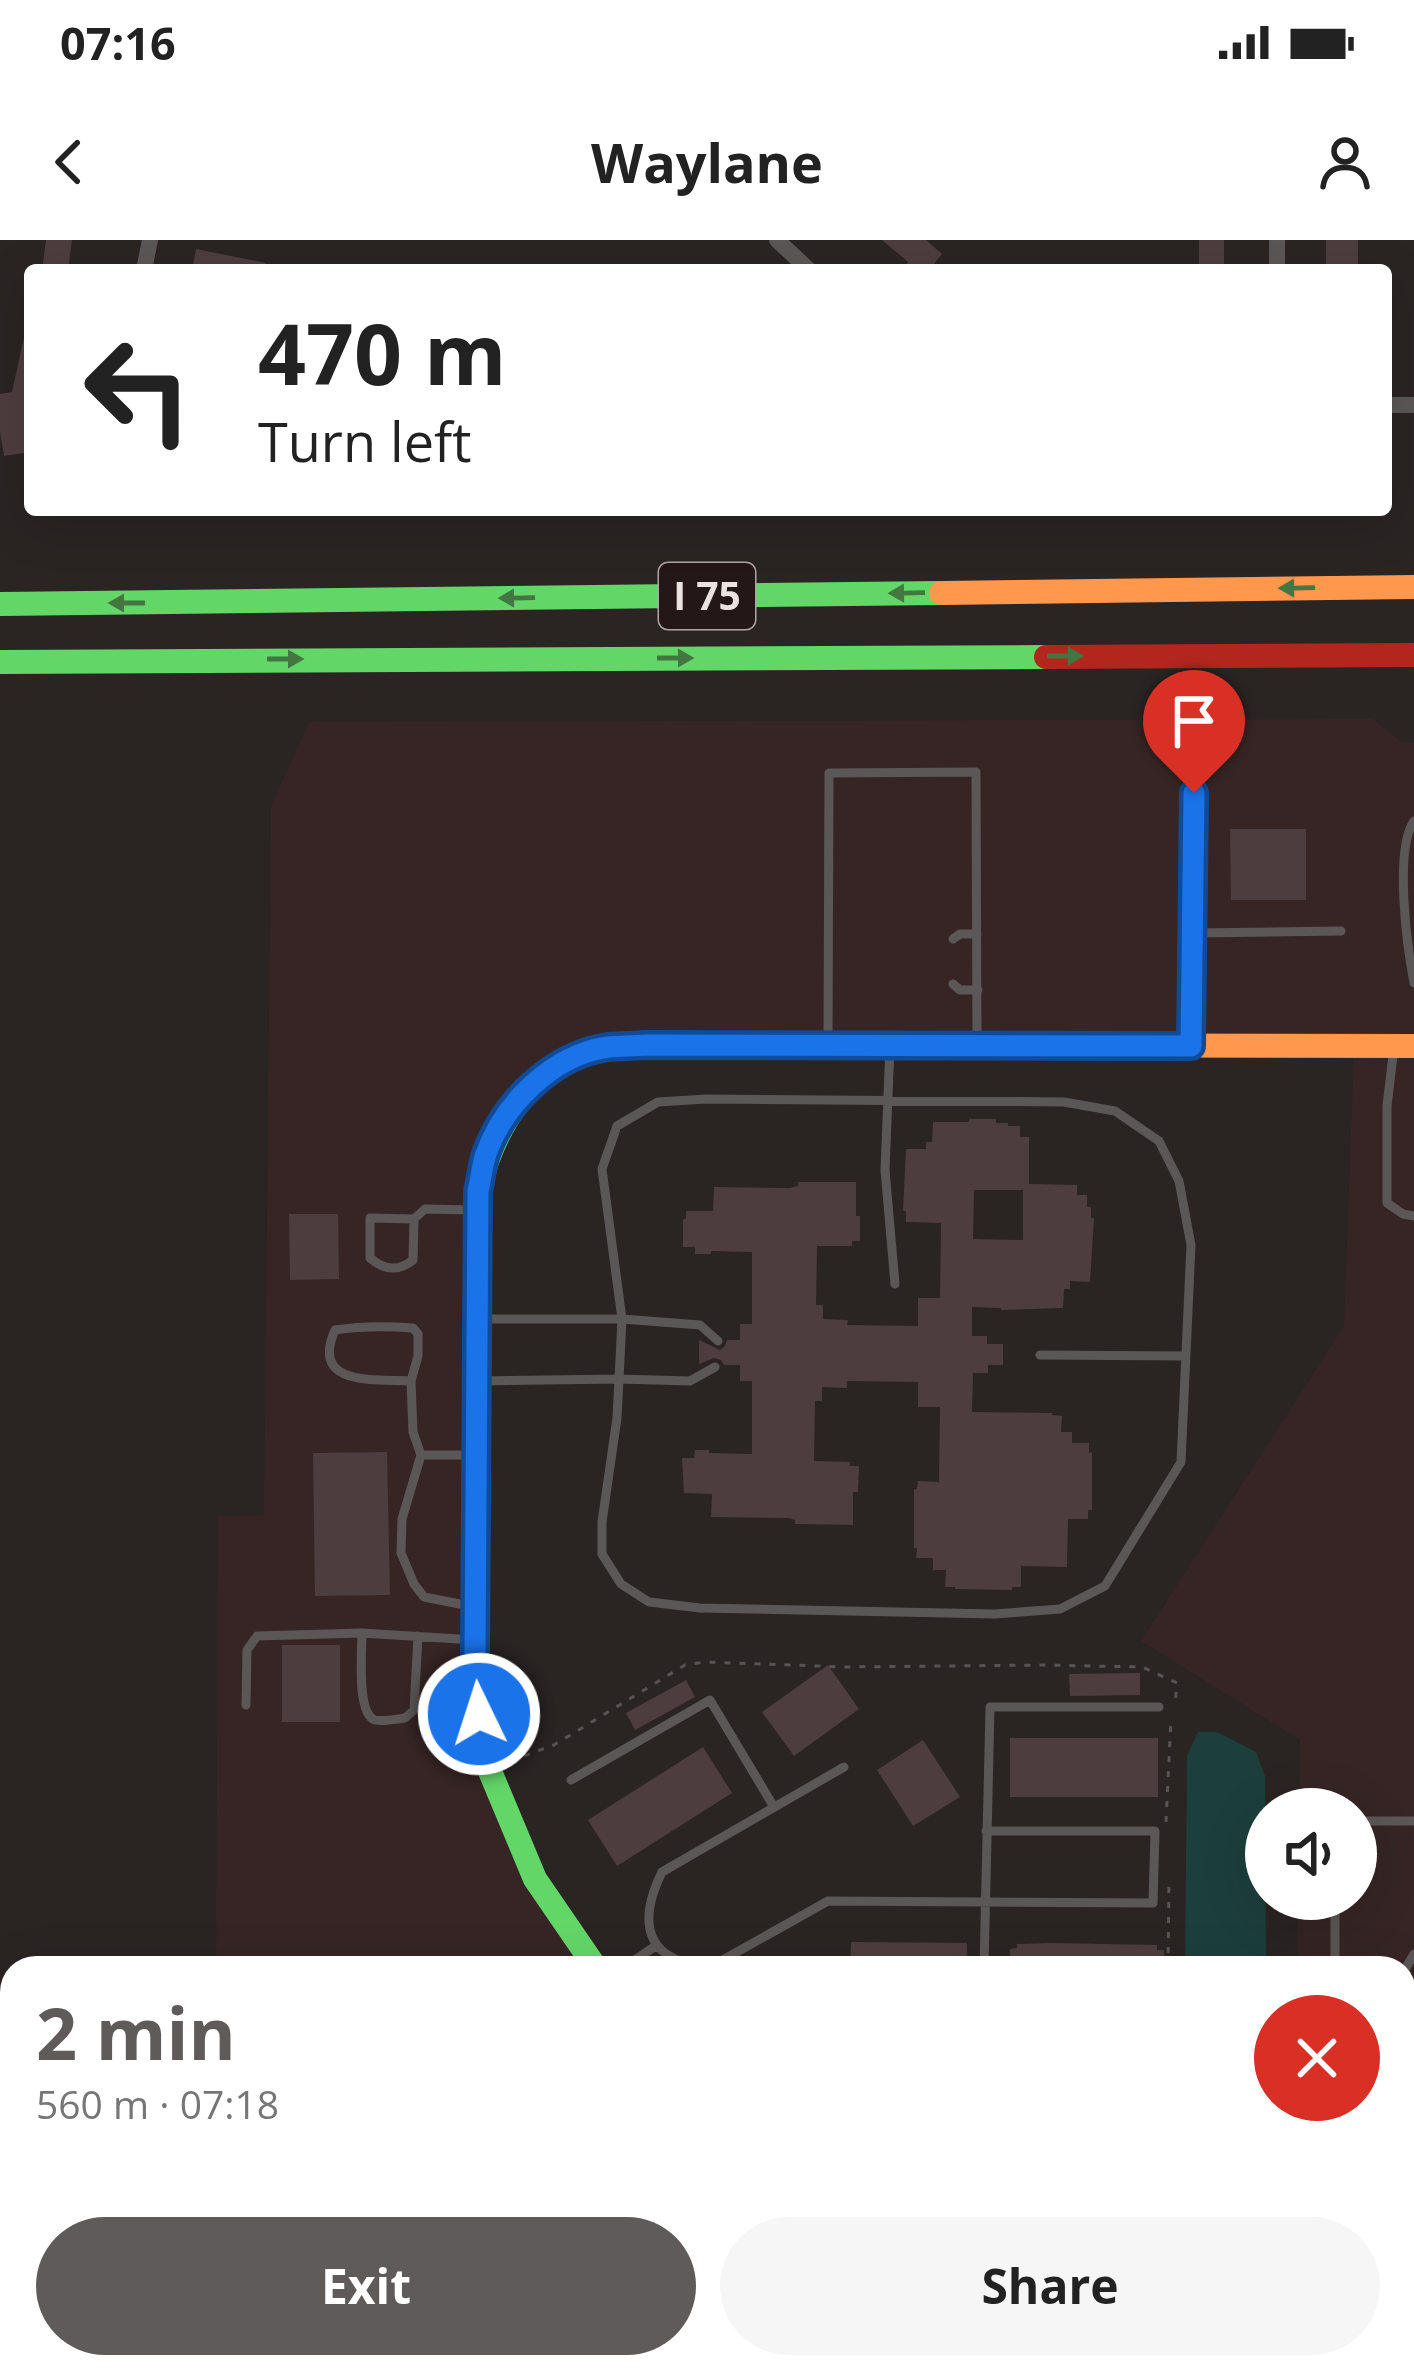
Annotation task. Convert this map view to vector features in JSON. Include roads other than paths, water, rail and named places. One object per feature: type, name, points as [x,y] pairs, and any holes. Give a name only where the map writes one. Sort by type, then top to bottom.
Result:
[{"type":"main road","name":"I 75","points":[[0,604],[1414,586]]},
{"type":"main road","name":"I 75","points":[[0,662],[1414,655]]},
{"type":"main road","points":[[588,1956],[535,1879],[489,1769],[479,1714],[475,1640],[478,1191],[485,1156],[501,1123],[533,1085],[573,1059],[604,1048],[646,1045],[1404,1047]]},
{"type":"street","points":[[777,240],[803,264]]},
{"type":"lane","points":[[828,1046],[829,772],[976,772],[977,1046]]},
{"type":"lane","points":[[1191,1046],[1194,793]]},
{"type":"lane","points":[[1414,821],[1405,842],[1405,933],[1414,983]]},
{"type":"lane","points":[[1194,933],[1340,931]]},
{"type":"lane","points":[[953,939],[977,934]]},
{"type":"lane","points":[[952,984],[960,990],[978,990]]},
{"type":"lane","points":[[890,1046],[885,1170],[895,1284]]},
{"type":"lane","points":[[1404,1047],[1387,1106],[1387,1203],[1414,1216]]},
{"type":"lane","points":[[890,1101],[1064,1102],[1115,1111],[1159,1142],[1179,1181],[1191,1245],[1181,1462],[1106,1586],[1060,1610],[995,1614],[700,1608],[649,1601],[621,1584],[602,1554],[622,1319],[602,1169],[617,1126],[658,1102],[890,1101]]},
{"type":"lane","points":[[414,1219],[413,1260],[402,1268],[380,1268],[370,1258],[370,1218],[414,1219],[425,1209],[478,1210]]},
{"type":"lane","points":[[477,1319],[622,1319],[700,1325],[718,1341]]},
{"type":"lane","points":[[411,1381],[352,1378],[337,1372],[330,1360],[335,1330],[413,1328],[418,1334],[411,1381],[413,1432],[422,1455],[402,1519],[401,1553],[424,1597],[475,1607]]},
{"type":"lane","points":[[1040,1354],[1186,1356]]},
{"type":"lane","points":[[477,1381],[690,1381],[716,1367]]},
{"type":"lane","points":[[422,1455],[476,1455]]},
{"type":"lane","points":[[246,1705],[247,1650],[257,1636],[362,1633],[475,1640]]},
{"type":"lane","points":[[362,1633],[362,1704],[374,1720],[405,1718],[414,1710],[418,1636]]},
{"type":"lane","points":[[571,1780],[710,1700],[774,1807]]},
{"type":"lane","points":[[984,1956],[990,1707],[1159,1707]]},
{"type":"lane","points":[[669,1956],[657,1945],[647,1921],[650,1897],[662,1872],[844,1767]]},
{"type":"lane","points":[[1377,1821],[1414,1821]]},
{"type":"lane","points":[[730,1956],[828,1900],[1154,1903],[1155,1831],[986,1831]]},
{"type":"lane","points":[[1335,1920],[1335,1956]]},
{"type":"lane","points":[[641,1956],[657,1945]]},
{"type":"water","points":[[1198,1732],[1217,1732],[1256,1752],[1265,1776],[1265,1788],[1245,1788],[1245,1920],[1266,1920],[1266,1956],[1185,1956],[1187,1756]]}]
